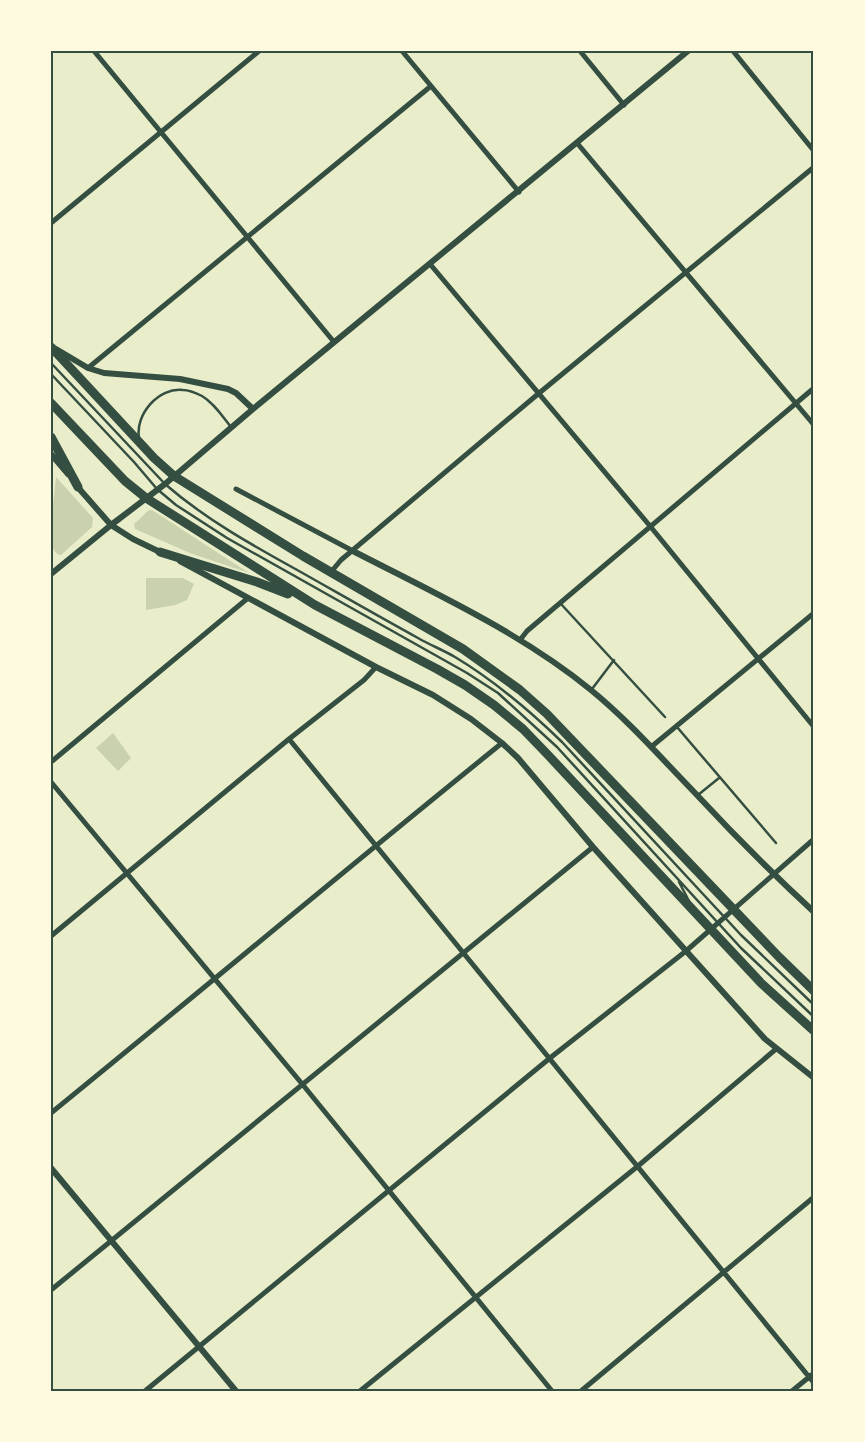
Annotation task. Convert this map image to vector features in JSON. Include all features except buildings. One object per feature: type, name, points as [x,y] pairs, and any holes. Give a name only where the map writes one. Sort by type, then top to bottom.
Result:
[{"type":"highway","points":[[51,346],[140,444],[174,476],[303,556],[463,649],[520,690],[547,714],[779,957],[814,991]]},
{"type":"highway","points":[[51,403],[125,481],[146,498],[315,605],[437,669],[494,705],[523,729],[549,756],[761,984],[814,1031]]},
{"type":"highway","points":[[51,437],[78,487]]},
{"type":"highway","points":[[160,552],[257,582],[315,605]]},
{"type":"street","points":[[94,51],[334,342]]},
{"type":"street","points":[[51,222],[259,51]]},
{"type":"street","points":[[402,51],[519,192]]},
{"type":"street","points":[[580,51],[624,105]]},
{"type":"street","points":[[51,574],[165,484],[253,409],[688,51]]},
{"type":"street","points":[[732,51],[814,151]]},
{"type":"street","points":[[88,368],[431,86]]},
{"type":"street","points":[[577,144],[814,425]]},
{"type":"street","points":[[331,572],[341,560],[538,394],[814,167]]},
{"type":"street","points":[[430,264],[650,526],[757,660],[814,727]]},
{"type":"street","points":[[51,346],[88,368],[119,375],[180,379],[228,390],[236,393],[253,409]]},
{"type":"street","points":[[520,640],[527,631],[814,388]]},
{"type":"street","points":[[51,454],[111,525],[133,539],[206,574],[376,667],[450,705],[502,743],[529,770],[593,847],[776,1049],[814,1078]]},
{"type":"street","points":[[236,489],[501,628],[560,666],[591,690],[651,747],[774,874],[814,912]]},
{"type":"street","points":[[51,762],[248,598]]},
{"type":"street","points":[[651,747],[814,612]]},
{"type":"street","points":[[51,936],[289,739],[364,680],[376,667]]},
{"type":"street","points":[[289,739],[814,1383]]},
{"type":"street","points":[[51,1113],[216,979],[375,845],[502,743]]},
{"type":"street","points":[[51,782],[216,979],[552,1391]]},
{"type":"street","points":[[145,1391],[550,1058],[686,951],[814,839]]},
{"type":"street","points":[[51,1290],[303,1085],[462,952],[593,847]]},
{"type":"street","points":[[360,1391],[638,1166],[776,1049]]},
{"type":"street","points":[[51,1168],[236,1391]]},
{"type":"street","points":[[581,1391],[814,1198]]},
{"type":"street","points":[[792,1391],[814,1373]]},
{"type":"lane","points":[[51,362],[165,484],[181,498],[214,521],[353,601],[454,656],[507,692],[562,742],[748,942],[814,1005]]},
{"type":"lane","points":[[51,374],[157,489],[176,505],[227,538],[498,693],[557,747],[718,922],[774,980],[814,1017]]},
{"type":"lane","points":[[140,444],[138,426],[142,416],[158,396],[175,390],[183,390],[204,397],[214,405],[231,428]]},
{"type":"lane","points":[[560,603],[665,717]]},
{"type":"lane","points":[[591,690],[614,660]]},
{"type":"lane","points":[[676,725],[776,843]]},
{"type":"lane","points":[[697,796],[719,778]]},
{"type":"lane","points":[[676,876],[698,916]]},
{"type":"green space","points":[[56,477],[93,518],[92,527],[61,555],[57,554],[51,546],[51,525]]},
{"type":"green space","points":[[149,510],[152,510],[249,573],[190,553],[135,529],[134,524]]},
{"type":"green space","points":[[146,578],[183,578],[194,584],[187,600],[175,605],[146,610]]},
{"type":"green space","points":[[113,733],[131,758],[118,771],[96,748]]}]
